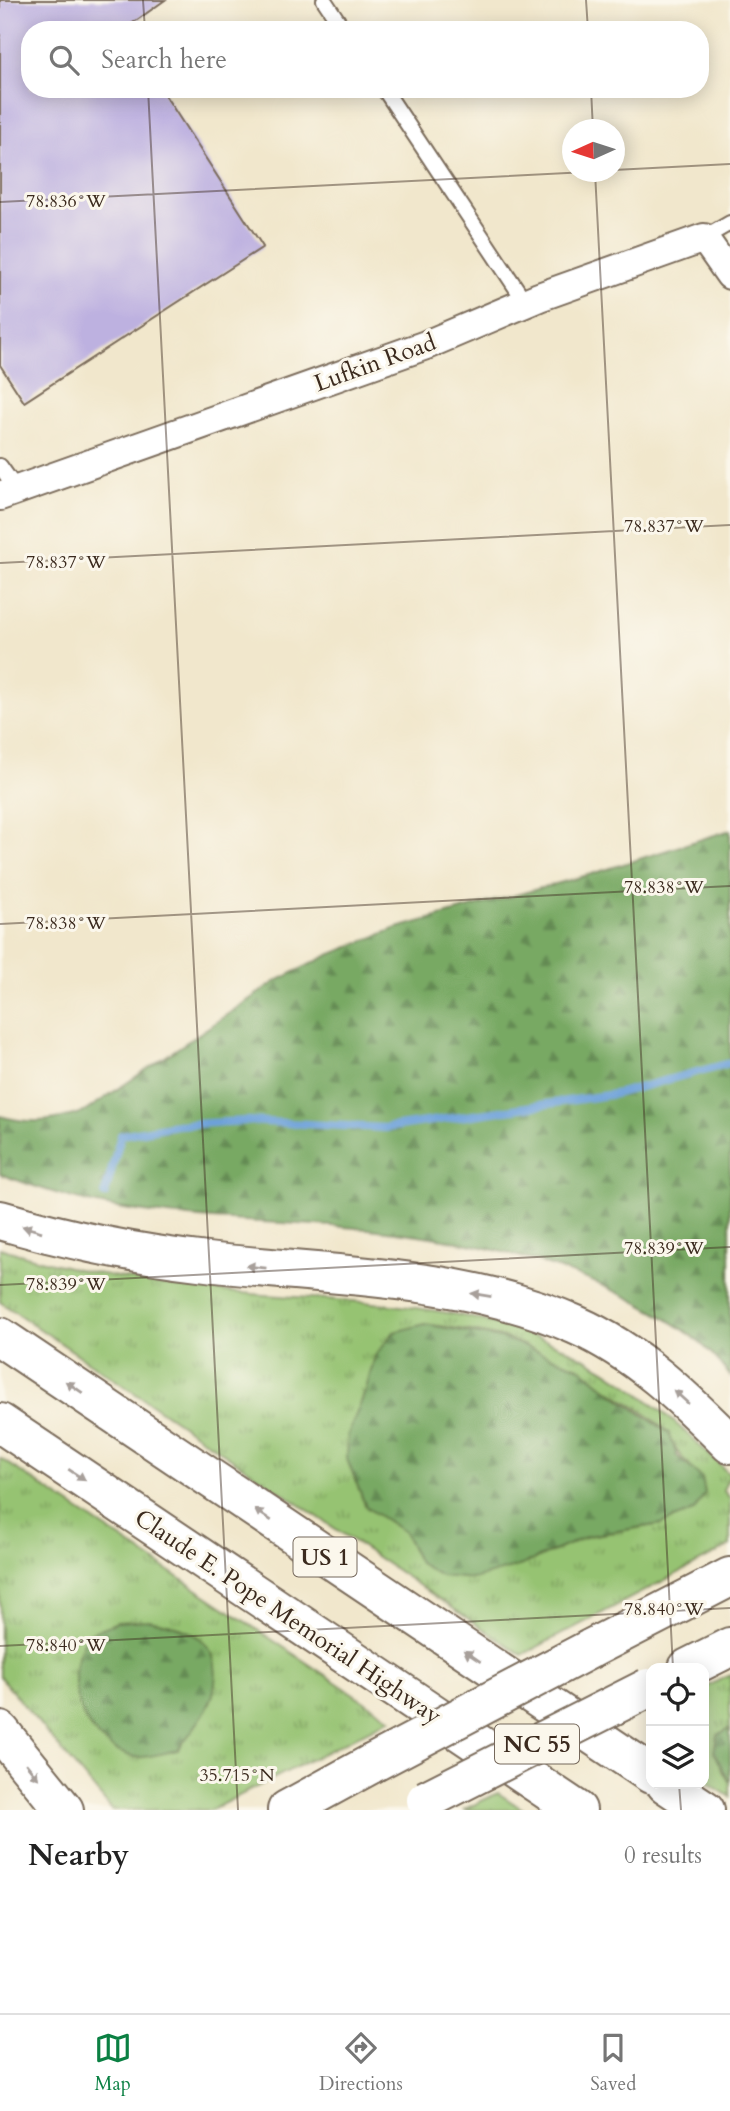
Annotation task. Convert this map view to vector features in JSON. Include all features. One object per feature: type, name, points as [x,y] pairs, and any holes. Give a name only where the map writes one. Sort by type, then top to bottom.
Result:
[{"type":"highway","points":[[0,1220],[119,1250],[403,1282],[492,1296],[576,1325],[621,1350],[661,1378],[730,1444]]},
{"type":"highway","name":"US 1","points":[[0,1337],[646,1771]]},
{"type":"highway","name":"Claude E. Pope Memorial Highway","points":[[0,1423],[577,1810]]},
{"type":"highway","name":"NC 55","points":[[288,1810],[730,1577]]},
{"type":"highway","points":[[698,1663],[730,1647]]},
{"type":"highway","name":"NC 55","points":[[417,1805],[646,1689]]},
{"type":"highway","points":[[0,1731],[64,1810]]},
{"type":"highway","points":[[674,1789],[705,1810]]},
{"type":"street","name":"Lufkin Road","points":[[9,493],[426,345],[526,303],[704,237]]},
{"type":"street","points":[[704,237],[730,275]]},
{"type":"lane","points":[[324,0],[338,21]]},
{"type":"lane","points":[[390,98],[526,303]]},
{"type":"lane","points":[[704,237],[730,223]]},
{"type":"lane","points":[[0,466],[9,493]]},
{"type":"green space","points":[[730,830],[730,1376],[698,1341],[659,1314],[631,1299],[563,1270],[491,1249],[381,1230],[195,1218],[136,1211],[66,1196],[0,1174],[0,1116],[42,1121],[84,1112],[278,980],[329,955],[394,929],[595,873]]},
{"type":"green space","points":[[0,1248],[58,1265],[180,1287],[373,1303],[460,1315],[545,1340],[586,1359],[626,1384],[680,1427],[730,1475],[723,1490],[730,1498],[730,1546],[522,1655],[0,1302]],"holes":[[[425,1324],[484,1333],[520,1344],[582,1375],[661,1426],[679,1455],[690,1465],[661,1524],[588,1536],[522,1565],[419,1563],[404,1532],[366,1506],[348,1435],[366,1390],[375,1356]]]},
{"type":"green space","points":[[425,1324],[506,1339],[581,1368],[669,1433],[677,1456],[702,1478],[705,1493],[694,1511],[661,1524],[588,1536],[522,1565],[473,1579],[441,1576],[419,1563],[404,1532],[366,1507],[347,1459],[348,1435],[366,1390],[375,1356],[394,1332]]},
{"type":"green space","points":[[0,1458],[391,1719],[211,1810],[112,1810],[0,1677]]},
{"type":"green space","points":[[149,1620],[179,1627],[202,1640],[210,1650],[216,1676],[207,1708],[178,1750],[135,1757],[107,1744],[86,1721],[76,1691],[75,1676],[78,1657],[88,1634],[117,1622]]},
{"type":"green space","points":[[730,1675],[730,1728],[717,1735],[721,1768],[730,1783],[730,1797],[709,1783],[709,1686]]},
{"type":"green space","points":[[730,1728],[730,1783],[714,1752],[717,1735]]},
{"type":"green space","points":[[498,1793],[524,1810],[463,1810]]},
{"type":"building","points":[[0,0],[165,0],[136,21],[21,21],[21,98],[167,98],[263,247],[24,402],[0,365]]},
{"type":"waterway","points":[[105,1194],[121,1135],[176,1125],[246,1121],[385,1128],[615,1094],[730,1063]]}]
